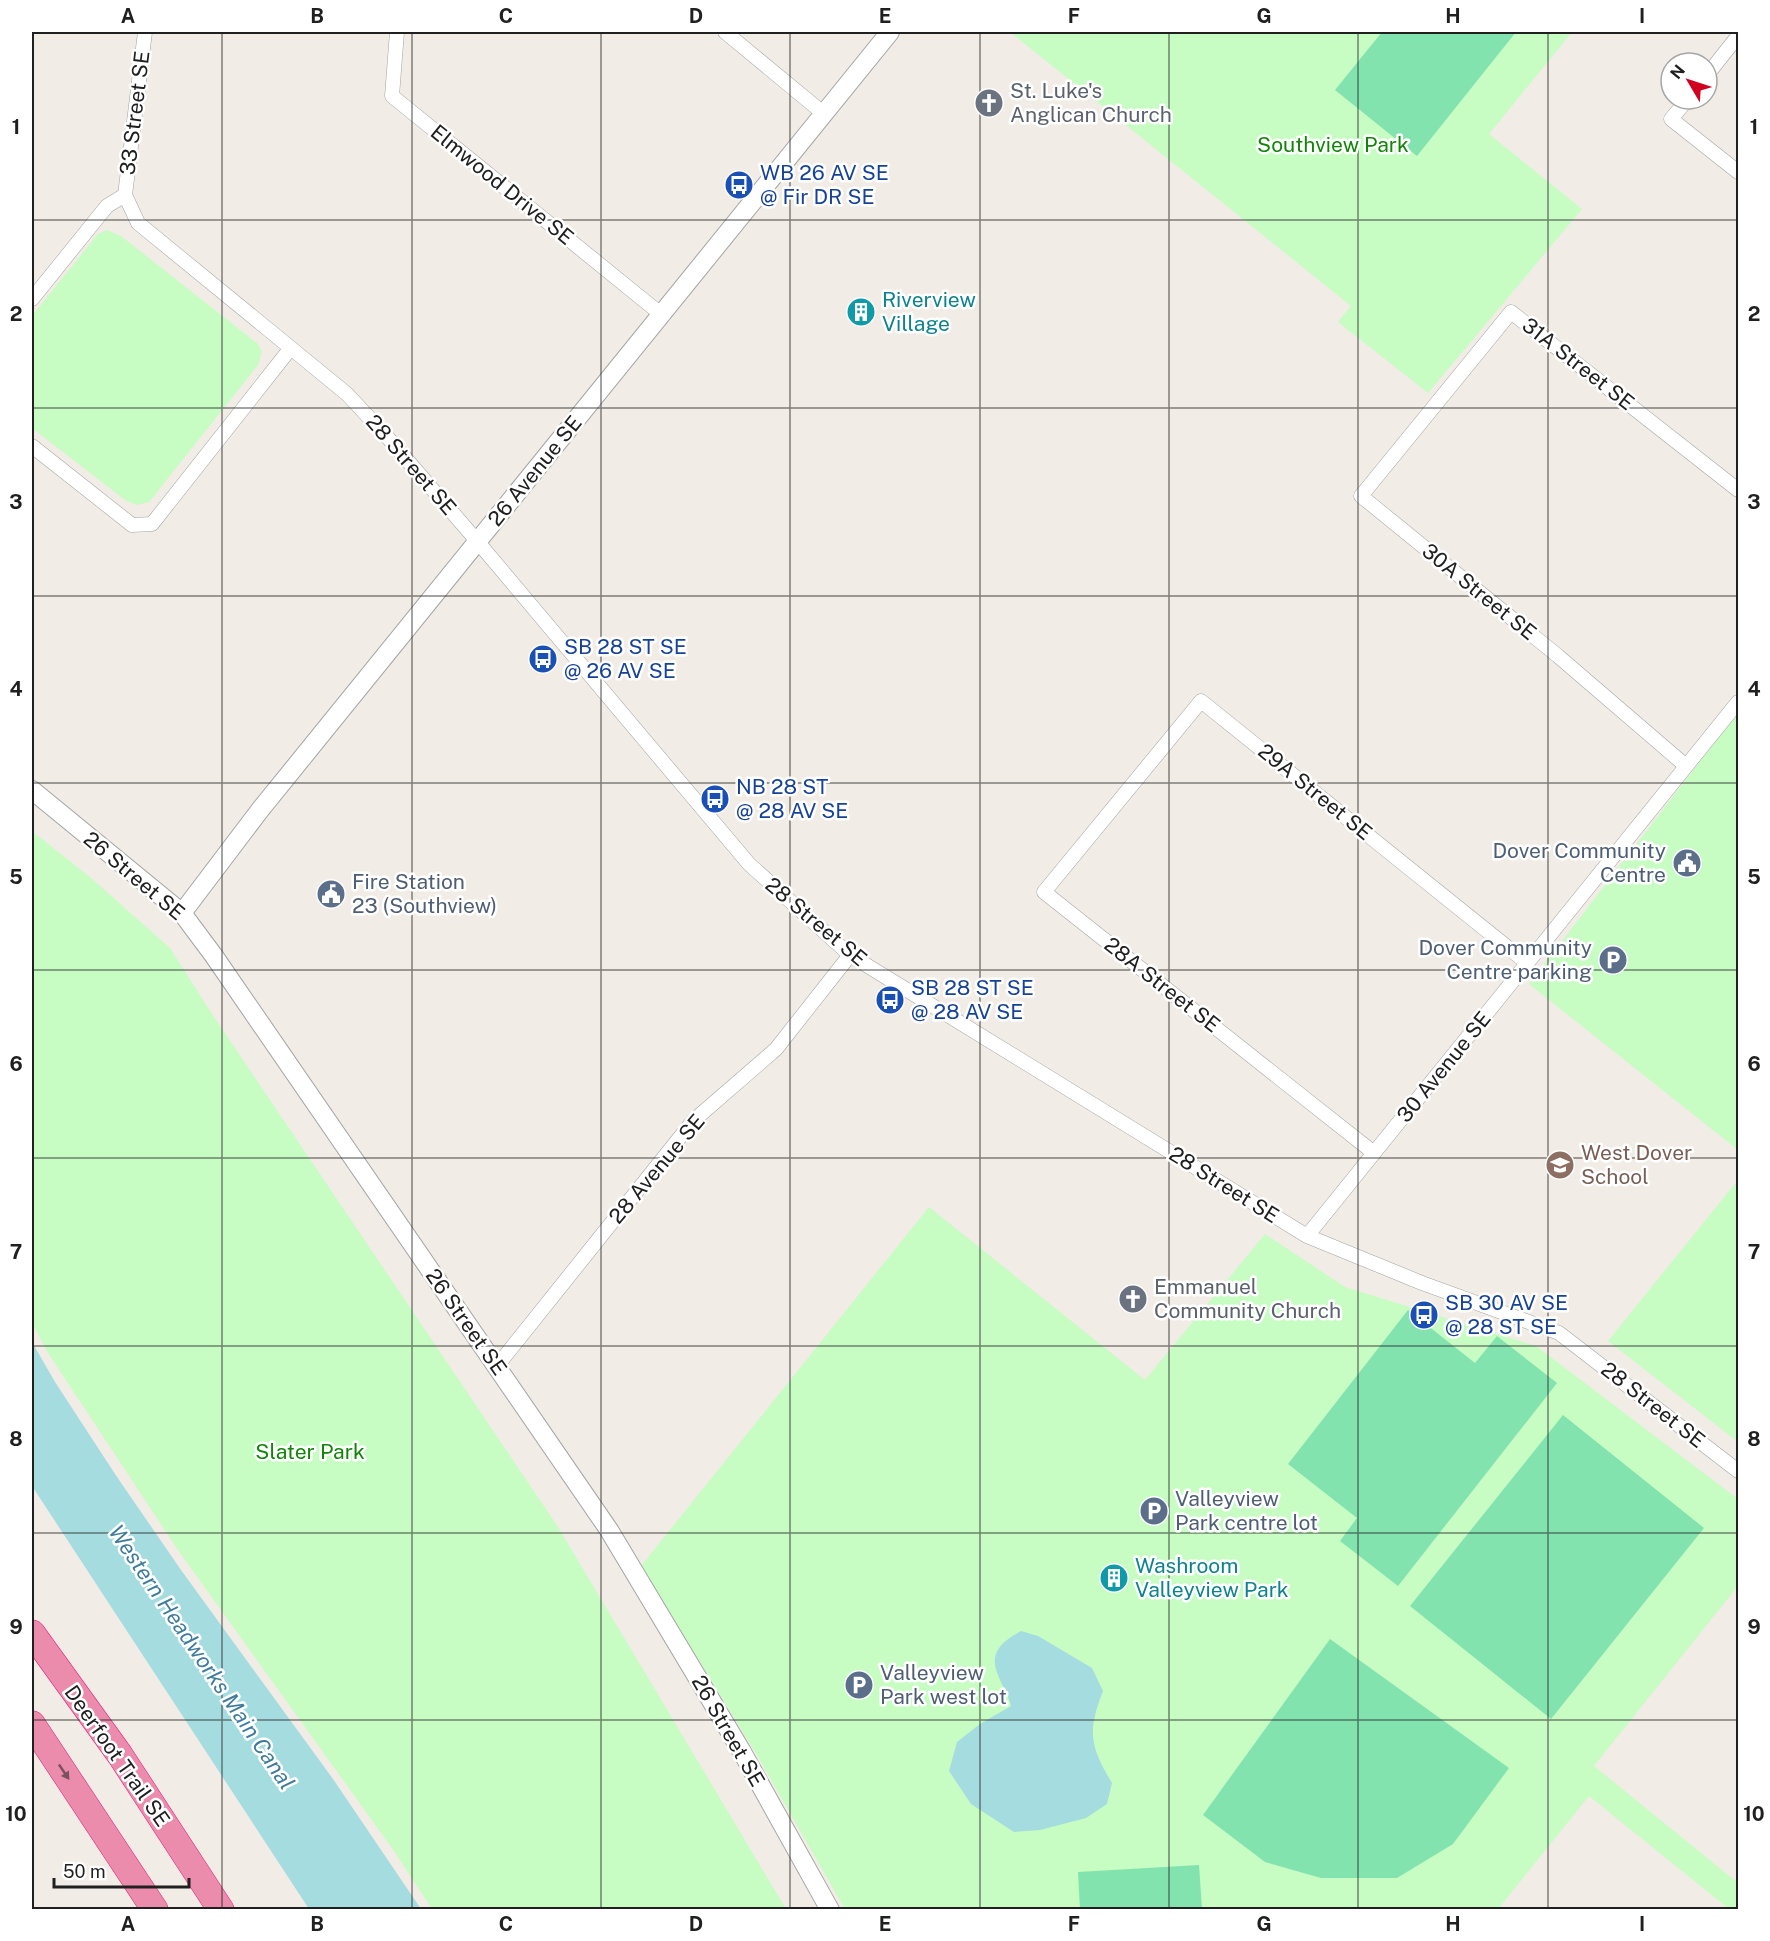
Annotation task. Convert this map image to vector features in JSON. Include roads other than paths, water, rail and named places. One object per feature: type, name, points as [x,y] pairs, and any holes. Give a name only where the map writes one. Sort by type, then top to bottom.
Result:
[{"type":"highway","name":"Deerfoot Trail SE","points":[[32,1633],[120,1755],[221,1910]]},
{"type":"highway","points":[[32,1724],[155,1910]]},
{"type":"street","name":"33 Street SE","points":[[125,195],[145,32]]},
{"type":"street","name":"Elmwood Drive SE","points":[[397,32],[392,96],[662,315]]},
{"type":"street","points":[[725,32],[823,112]]},
{"type":"street","name":"26 Avenue SE","points":[[182,913],[260,810],[890,32]]},
{"type":"street","points":[[1719,60],[1738,36]]},
{"type":"street","points":[[1678,111],[1671,119],[1738,172]]},
{"type":"street","points":[[32,298],[107,206],[125,195]]},
{"type":"street","name":"28 Street SE","points":[[125,195],[138,223],[347,394],[389,439],[749,864],[850,955],[1307,1236],[1422,1283],[1559,1333],[1738,1471]]},
{"type":"street","name":"31A Street SE","points":[[1435,404],[1511,312],[1738,490]]},
{"type":"street","points":[[32,446],[132,525],[152,524],[290,349]]},
{"type":"street","name":"30A Street SE","points":[[1435,404],[1360,496],[1558,656],[1686,766]]},
{"type":"street","name":"29A Street SE","points":[[1119,798],[1202,701],[1527,963]]},
{"type":"street","name":"30 Avenue SE","points":[[1307,1236],[1738,702]]},
{"type":"street","name":"26 Street SE","points":[[32,790],[182,913],[609,1530],[742,1752],[830,1910]]},
{"type":"street","name":"28A Street SE","points":[[1119,798],[1044,892],[1374,1153]]},
{"type":"street","name":"28 Avenue SE","points":[[497,1366],[693,1121],[776,1049],[850,955]]},
{"type":"water","name":"Western Headworks Main Canal","points":[[32,1342],[55,1382],[117,1477],[181,1570],[333,1779],[421,1909],[309,1909],[32,1486]]},
{"type":"water","points":[[1021,1631],[1038,1636],[1092,1668],[1103,1691],[1095,1717],[1093,1738],[1099,1759],[1112,1783],[1107,1804],[1086,1818],[1040,1830],[1014,1832],[971,1804],[949,1771],[957,1742],[980,1724],[1011,1706],[995,1667],[995,1660],[1003,1643]]},
{"type":"place","name":"St. Luke's Anglican Church","points":[[989,103]]},
{"type":"place","name":"WB 26 AV SE @ Fir DR SE","points":[[739,185]]},
{"type":"place","name":"Riverview Village","points":[[861,312]]},
{"type":"place","name":"SB 28 ST SE @ 26 AV SE","points":[[543,659]]},
{"type":"place","name":"NB 28 ST @ 28 AV SE","points":[[715,799]]},
{"type":"place","name":"Dover Community Centre","points":[[1687,863]]},
{"type":"place","name":"Fire Station 23 (Southview)","points":[[331,894]]},
{"type":"place","name":"Dover Community Centre parking","points":[[1613,960]]},
{"type":"place","name":"SB 28 ST SE @ 28 AV SE","points":[[890,1000]]},
{"type":"place","name":"West Dover School","points":[[1560,1165]]},
{"type":"place","name":"Emmanuel Community Church","points":[[1133,1299]]},
{"type":"place","name":"SB 30 AV SE @ 28 ST SE","points":[[1424,1315]]},
{"type":"place","name":"Valleyview Park centre lot","points":[[1154,1511]]},
{"type":"place","name":"Washroom Valleyview Park","points":[[1114,1578]]},
{"type":"place","name":"Valleyview Park west lot","points":[[859,1685]]},
{"type":"park label","name":"Southview Park","points":[[1333,145]]},
{"type":"park label","name":"Slater Park","points":[[310,1452]]}]
